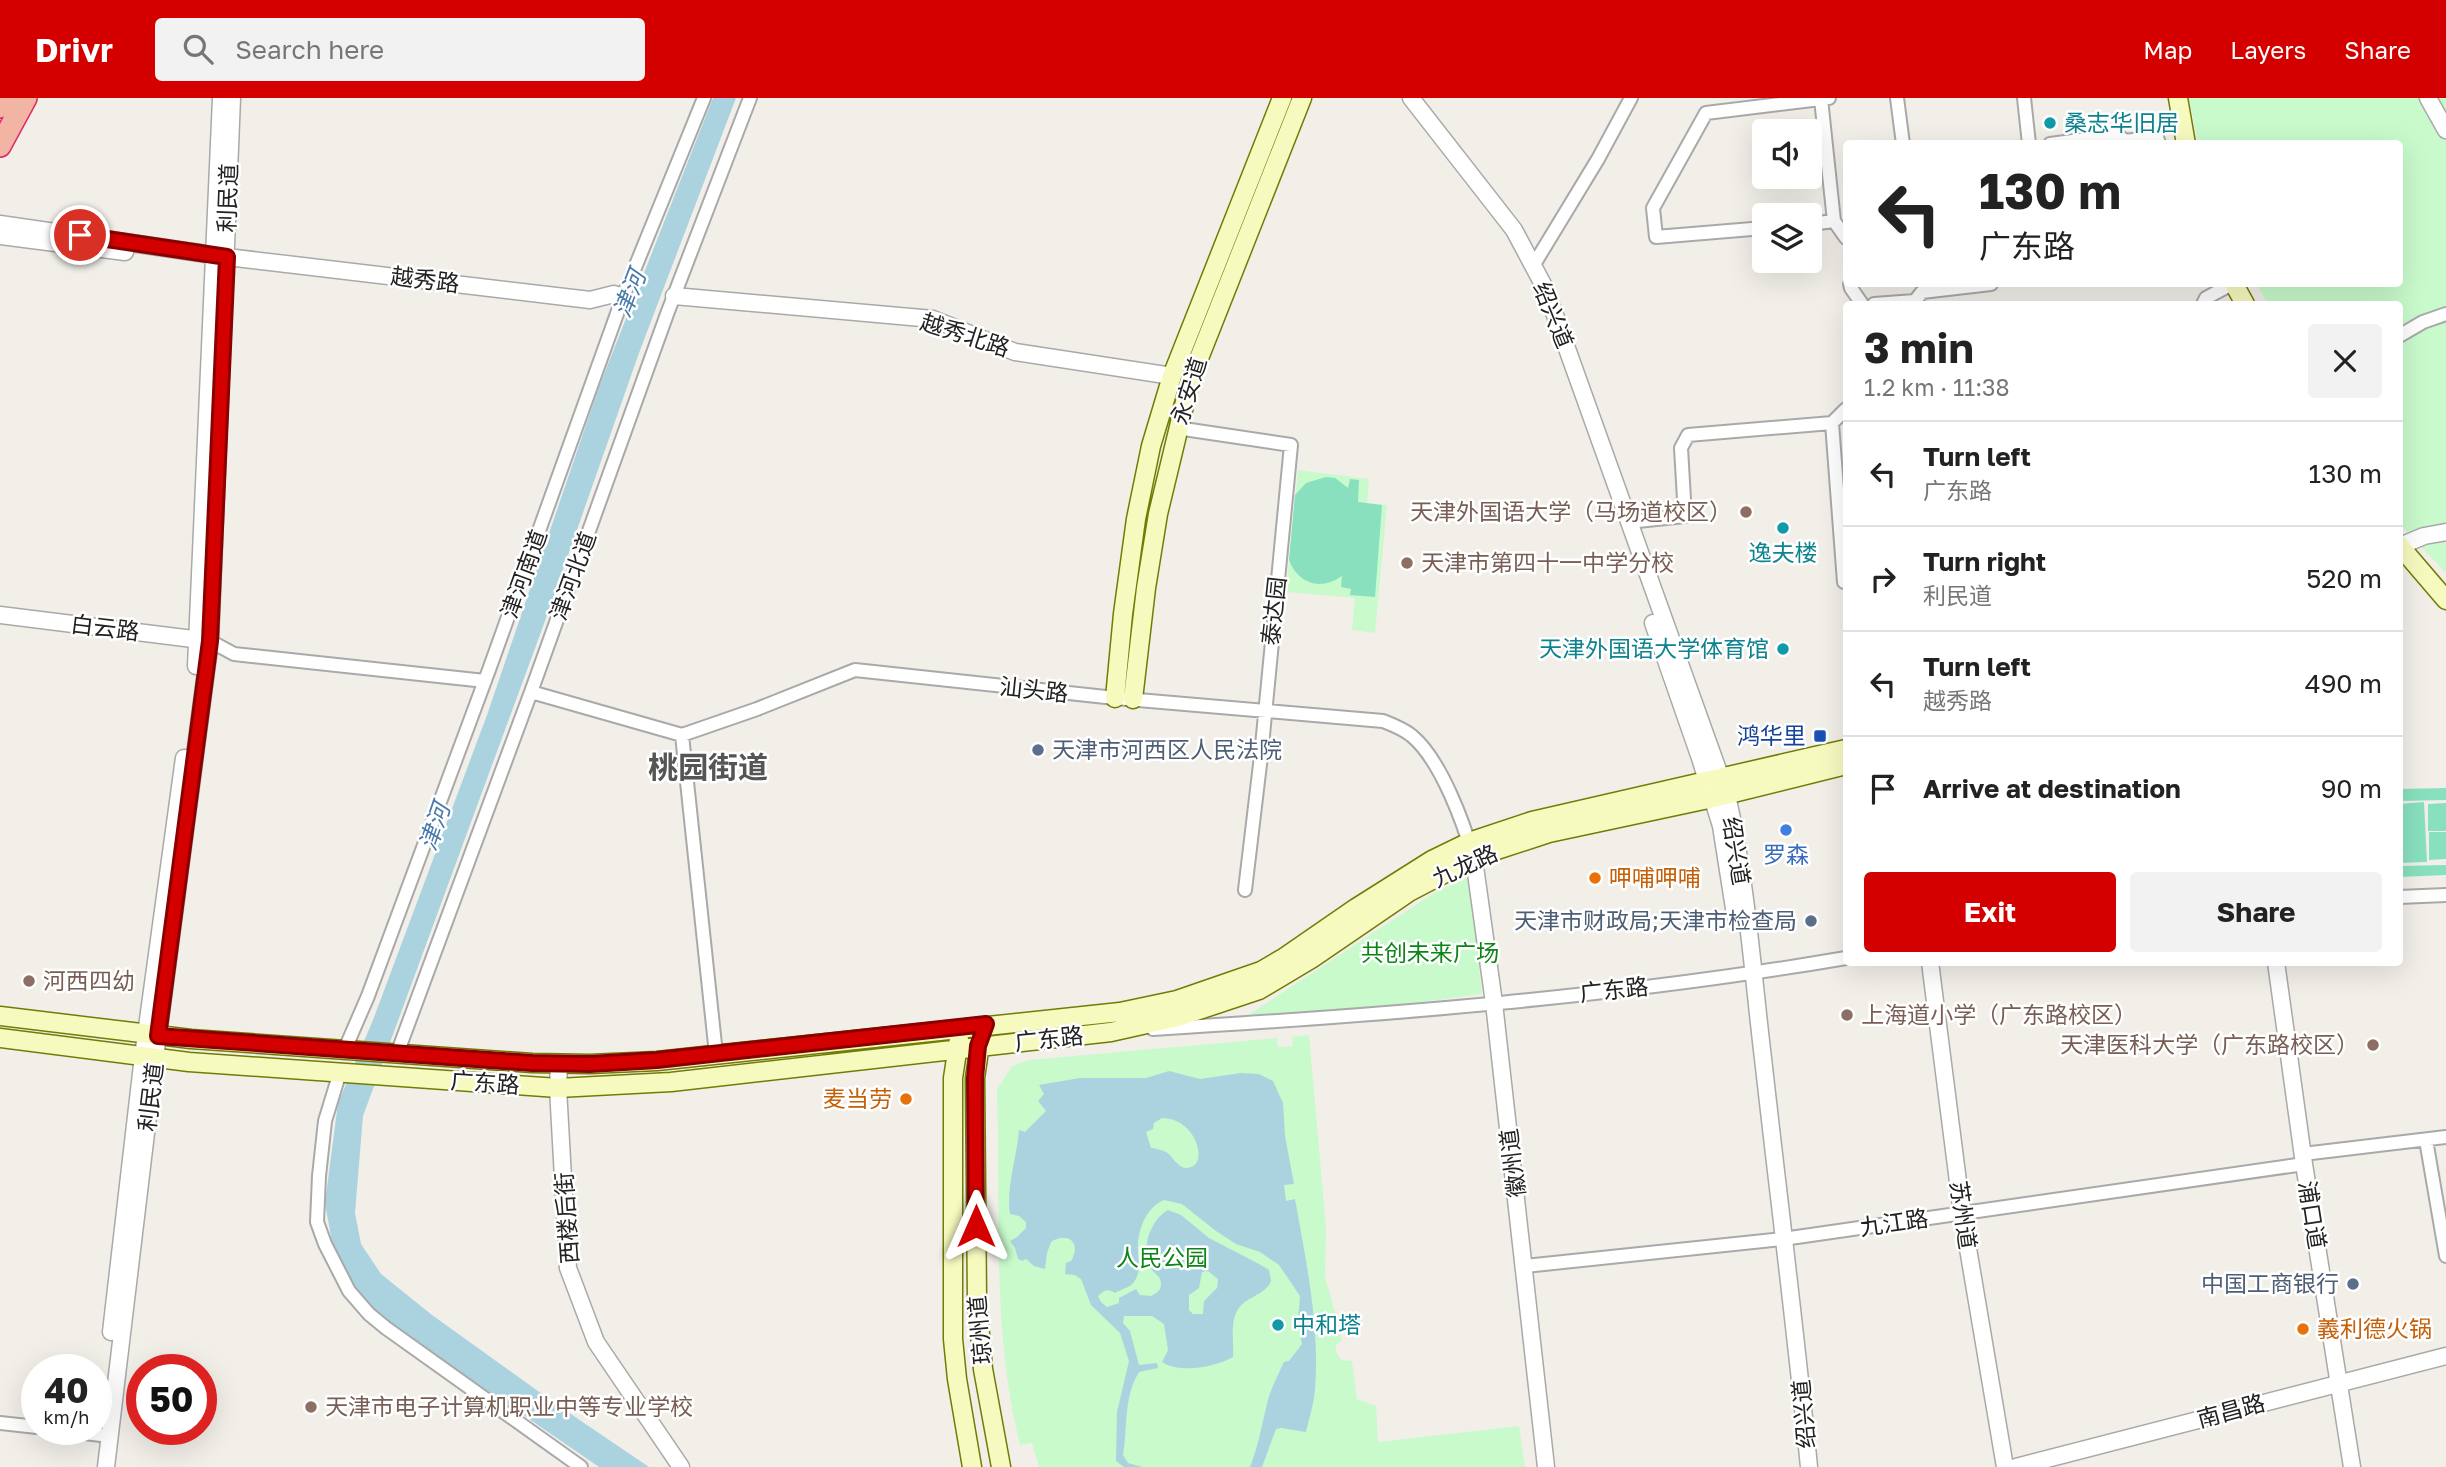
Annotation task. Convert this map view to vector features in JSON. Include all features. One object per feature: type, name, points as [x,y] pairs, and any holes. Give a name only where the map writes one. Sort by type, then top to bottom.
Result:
[{"type":"highway","points":[[0,107],[5,98]]},
{"type":"highway","points":[[0,146],[26,98]]},
{"type":"main road","name":"永安道","points":[[1115,698],[1136,519],[1151,446],[1172,376],[1282,98]]},
{"type":"main road","name":"永安道","points":[[1133,699],[1158,514],[1190,381],[1302,98]]},
{"type":"main road","points":[[2170,98],[2176,140]]},
{"type":"main road","points":[[2178,98],[2185,140]]},
{"type":"main road","points":[[2403,556],[2446,600]]},
{"type":"main road","points":[[2403,556],[2446,614]]},
{"type":"main road","name":"九龙路","points":[[1120,1012],[1177,1000],[1261,971],[1398,880],[1472,850],[1549,833],[1717,788],[1843,750]]},
{"type":"main road","name":"九龙路","points":[[1717,788],[1843,766]]},
{"type":"main road","name":"九龙路","points":[[1111,1032],[1189,1014],[1259,990],[1311,959],[1472,850]]},
{"type":"main road","name":"广东路","points":[[0,1016],[152,1035],[559,1064],[657,1060],[1120,1012]]},
{"type":"main road","name":"琼州道","points":[[986,1024],[978,1046],[975,1078],[977,1300],[984,1369],[1001,1467]]},
{"type":"main road","points":[[957,1049],[964,1027]]},
{"type":"main road","name":"广东路","points":[[0,1038],[189,1062],[558,1088],[671,1082],[1111,1032]]},
{"type":"main road","name":"琼州道","points":[[957,1049],[953,1089],[953,1339],[972,1467]]},
{"type":"street","name":"利民道","points":[[112,1368],[149,1057],[204,640],[219,258],[221,98]]},
{"type":"street","name":"利民道","points":[[219,258],[232,98]]},
{"type":"street","name":"津河南道","points":[[345,1049],[368,996],[704,98]]},
{"type":"street","name":"津河北道","points":[[397,1054],[674,296],[750,98]]},
{"type":"street","name":"绍兴道","points":[[1411,98],[1514,230],[1546,290],[1628,522],[1717,788],[1724,846],[1748,974],[1779,1240],[1800,1467]]},
{"type":"street","points":[[1533,266],[1598,159],[1631,98]]},
{"type":"street","points":[[1897,98],[1902,140]]},
{"type":"street","points":[[2024,98],[2029,140]]},
{"type":"street","points":[[2428,98],[2446,130]]},
{"type":"street","points":[[1752,229],[1656,237],[1653,208],[1706,113],[1825,99],[1834,222],[1843,234]]},
{"type":"street","points":[[2085,140],[2118,135],[2124,140]]},
{"type":"street","points":[[1822,223],[1834,222]]},
{"type":"street","name":"越秀路","points":[[0,224],[219,258]]},
{"type":"street","name":"越秀路","points":[[0,236],[590,300],[614,294],[628,299]]},
{"type":"street","name":"绍兴道","points":[[1533,266],[1550,331],[1717,788]]},
{"type":"street","points":[[1889,301],[1971,287]]},
{"type":"street","name":"越秀北路","points":[[674,296],[933,319],[1015,352],[1172,376]]},
{"type":"street","points":[[2403,334],[2423,322],[2446,314]]},
{"type":"street","points":[[1628,522],[1685,516],[1681,448],[1688,435],[1832,423],[1843,412]]},
{"type":"street","points":[[1832,423],[1843,569]]},
{"type":"street","name":"泰达园","points":[[1177,428],[1291,445],[1245,890]]},
{"type":"street","points":[[2403,554],[2424,536],[2446,532]]},
{"type":"street","name":"白云路","points":[[0,615],[204,640]]},
{"type":"street","points":[[204,640],[234,654],[485,681]]},
{"type":"street","name":"汕头路","points":[[682,735],[855,670],[1115,698],[1383,721],[1410,734],[1431,760],[1452,799],[1472,850]]},
{"type":"street","points":[[531,692],[682,735],[716,1054]]},
{"type":"street","name":"徽州道","points":[[1472,850],[1494,1003],[1546,1467]]},
{"type":"street","points":[[2403,897],[2446,895]]},
{"type":"street","name":"广东路","points":[[1111,1032],[1494,1003],[1748,974],[1843,958]]},
{"type":"street","name":"苏州道","points":[[1931,966],[1962,1213],[2005,1467]]},
{"type":"street","name":"浦口道","points":[[2277,966],[2303,1159],[2353,1467]]},
{"type":"street","name":"西楼后街","points":[[559,1064],[568,1268],[596,1342],[681,1467]]},
{"type":"street","points":[[340,1072],[325,1121],[318,1176],[317,1222],[349,1291],[369,1314],[386,1328],[581,1467]]},
{"type":"street","name":"九江路","points":[[1525,1266],[1779,1240],[2446,1137]]},
{"type":"street","points":[[2426,1140],[2446,1256]]},
{"type":"street","name":"绍兴道","points":[[1779,1240],[1799,1358],[1809,1467]]},
{"type":"street","name":"南昌路","points":[[2015,1467],[2446,1356]]},
{"type":"street","points":[[0,1423],[21,1425]]},
{"type":"street","name":"利民道","points":[[95,1467],[101,1445]]},
{"type":"street","name":"利民道","points":[[105,1445],[106,1467]]},
{"type":"green space","points":[[2189,98],[2446,98],[2446,573],[2403,526],[2403,301],[2266,301],[2258,287],[2403,287],[2403,140],[2197,140]]},
{"type":"green space","points":[[1298,470],[1369,479],[1367,503],[1387,505],[1375,633],[1352,630],[1355,598],[1286,592]]},
{"type":"green space","points":[[1326,477],[1335,478],[1348,488],[1350,479],[1359,480],[1358,502],[1382,505],[1375,597],[1350,595],[1351,589],[1341,587],[1342,576],[1334,581],[1318,584],[1304,580],[1289,560],[1295,495],[1306,483]]},
{"type":"green space","points":[[2446,788],[2446,800],[2403,801],[2403,789]]},
{"type":"green space","points":[[2424,802],[2427,862],[2403,863],[2403,804]]},
{"type":"green space","points":[[2446,803],[2446,831],[2428,831],[2428,804]]},
{"type":"green space","points":[[2429,832],[2446,832],[2446,859],[2429,860]]},
{"type":"green space","points":[[2446,865],[2446,875],[2403,877],[2403,866]]},
{"type":"green space","name":"共创未来广场","points":[[1469,877],[1482,994],[1337,1013],[1247,1016],[1434,893]]},
{"type":"green space","name":"人民公园","points":[[1309,1035],[1326,1228],[1325,1276],[1342,1340],[1336,1345],[1336,1352],[1341,1360],[1352,1361],[1357,1399],[1376,1406],[1378,1442],[1519,1426],[1525,1467],[1039,1467],[1032,1443],[1020,1445],[1011,1401],[1001,1313],[997,1090],[1012,1066],[1029,1060],[1277,1038],[1278,1047],[1293,1046],[1292,1037]]},
{"type":"water","name":"津河","points":[[713,98],[736,98],[639,353],[545,621],[363,1116],[355,1213],[361,1244],[381,1274],[432,1315],[649,1467],[599,1467],[382,1318],[350,1283],[332,1242],[325,1203],[338,1103],[373,1020],[487,715],[599,387]]},
{"type":"water","points":[[1169,1071],[1200,1079],[1241,1073],[1259,1074],[1273,1081],[1283,1103],[1285,1136],[1294,1184],[1284,1185],[1286,1201],[1295,1199],[1307,1270],[1316,1341],[1315,1389],[1306,1432],[1276,1429],[1262,1467],[1250,1467],[1269,1396],[1284,1362],[1289,1361],[1302,1344],[1298,1322],[1300,1296],[1279,1265],[1260,1252],[1236,1244],[1182,1204],[1164,1200],[1148,1213],[1138,1239],[1137,1277],[1133,1284],[1115,1293],[1106,1290],[1098,1296],[1107,1307],[1119,1303],[1119,1298],[1136,1289],[1140,1295],[1151,1296],[1159,1290],[1160,1279],[1148,1263],[1146,1254],[1148,1237],[1156,1221],[1168,1210],[1181,1215],[1209,1238],[1269,1270],[1271,1281],[1264,1290],[1245,1302],[1237,1311],[1233,1327],[1233,1357],[1217,1364],[1188,1368],[1169,1366],[1162,1362],[1168,1350],[1164,1324],[1152,1316],[1124,1316],[1123,1323],[1130,1331],[1139,1365],[1157,1363],[1158,1368],[1139,1372],[1130,1392],[1123,1455],[1128,1463],[1142,1467],[1124,1467],[1116,1461],[1117,1412],[1129,1361],[1120,1333],[1091,1305],[1081,1279],[1065,1274],[1066,1263],[1071,1261],[1074,1255],[1072,1241],[1063,1238],[1051,1242],[1045,1269],[1034,1266],[1026,1259],[1018,1259],[1010,1241],[1026,1228],[1026,1222],[1019,1216],[1010,1214],[1009,1193],[1019,1130],[1025,1132],[1046,1111],[1038,1101],[1044,1094],[1039,1085],[1080,1078],[1146,1078]],"holes":[[[1162,1118],[1174,1120],[1191,1134],[1198,1152],[1198,1160],[1194,1166],[1184,1168],[1166,1152],[1151,1148],[1146,1132],[1153,1129],[1154,1123]],[[1208,1271],[1218,1279],[1217,1288],[1204,1301],[1203,1314],[1193,1314],[1189,1310],[1189,1295],[1199,1288],[1202,1272]]]},
{"type":"place","name":"桑志华旧居","points":[[2050,123]]},
{"type":"place","name":"天津外国语大学（马场道校区）","points":[[1746,512]]},
{"type":"place","name":"逸夫楼","points":[[1783,528]]},
{"type":"place","name":"天津市第四十一中学分校","points":[[1407,563]]},
{"type":"place","name":"天津外国语大学体育馆","points":[[1783,649]]},
{"type":"place","name":"鸿华里","points":[[1820,736]]},
{"type":"place","name":"天津市河西区人民法院","points":[[1038,750]]},
{"type":"place","name":"罗森","points":[[1786,830]]},
{"type":"place","name":"呷哺呷哺","points":[[1595,878]]},
{"type":"place","name":"天津市财政局;天津市检查局","points":[[1811,921]]},
{"type":"place","name":"河西四幼","points":[[29,981]]},
{"type":"place","name":"上海道小学（广东路校区）","points":[[1847,1015]]},
{"type":"place","name":"天津医科大学（广东路校区）","points":[[2373,1045]]},
{"type":"place","name":"麦当劳","points":[[906,1099]]},
{"type":"place","name":"中国工商银行","points":[[2353,1284]]},
{"type":"place","name":"中和塔","points":[[1278,1325]]},
{"type":"place","name":"義利德火锅","points":[[2303,1329]]},
{"type":"place","name":"天津市电子计算机职业中等专业学校","points":[[311,1407]]},
{"type":"district","name":"桃园街道","points":[[708,768]]},
{"type":"route","points":[[80,235],[215,253],[227,257],[210,641],[158,1036],[532,1063],[590,1064],[657,1060],[986,1024],[978,1046],[975,1078],[976,1226]]}]
